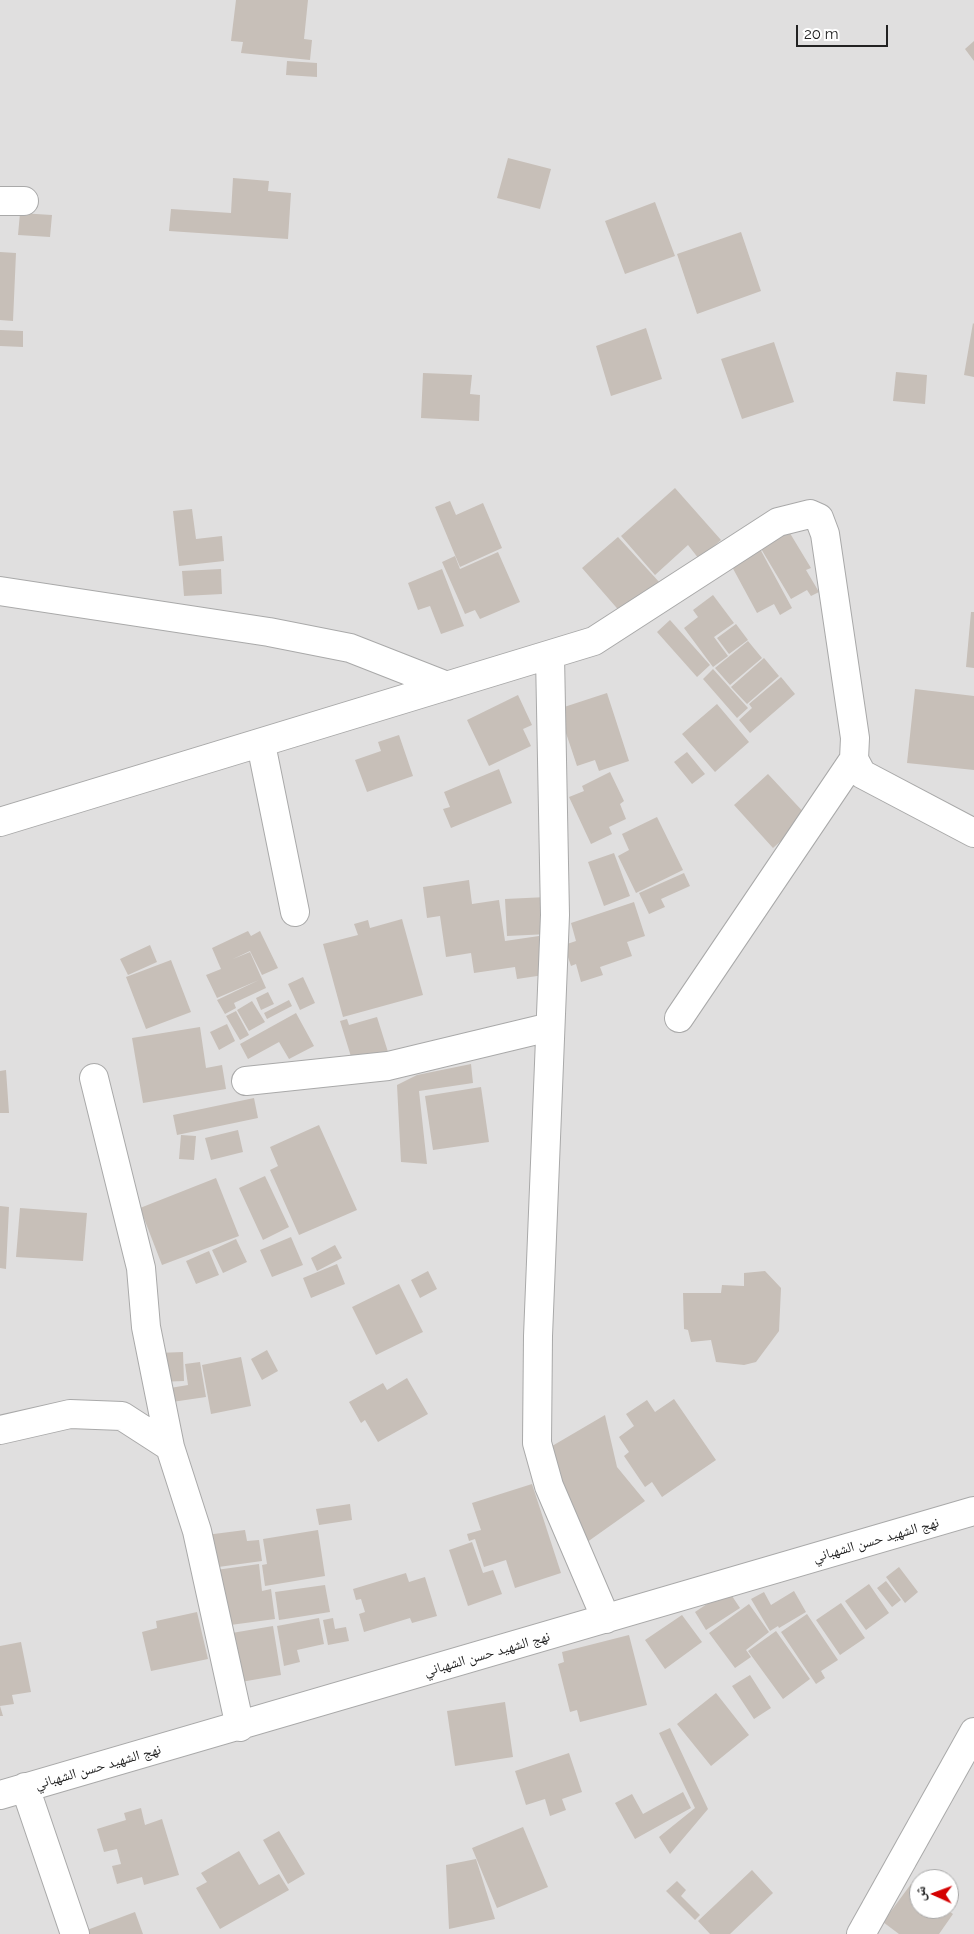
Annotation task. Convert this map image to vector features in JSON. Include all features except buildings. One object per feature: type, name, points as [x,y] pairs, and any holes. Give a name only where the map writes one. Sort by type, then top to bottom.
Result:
[{"type":"street","points":[[0,822],[550,656],[594,641],[778,522],[810,514],[819,518],[825,534],[855,738],[854,759],[862,774],[974,833]]},
{"type":"street","points":[[0,591],[269,632],[350,648],[447,686]]},
{"type":"street","points":[[550,656],[555,915],[538,1336],[538,1444],[549,1486],[606,1619]]},
{"type":"street","points":[[261,744],[295,912]]},
{"type":"street","points":[[679,1018],[854,759]]},
{"type":"street","points":[[246,1081],[388,1066],[550,1027]]},
{"type":"street","points":[[94,1078],[142,1268],[147,1336],[170,1447],[197,1532],[240,1727]]},
{"type":"street","points":[[0,1430],[70,1414],[122,1416],[170,1447]]},
{"type":"street","name":"نهج الشهيد حسن الشهباني","points":[[12,1791],[240,1727],[974,1512]]},
{"type":"street","points":[[861,1934],[974,1732]]},
{"type":"street","points":[[12,1791],[75,1934]]},
{"type":"shaded area","points":[[0,0],[974,0],[974,1934],[0,1934]]}]
